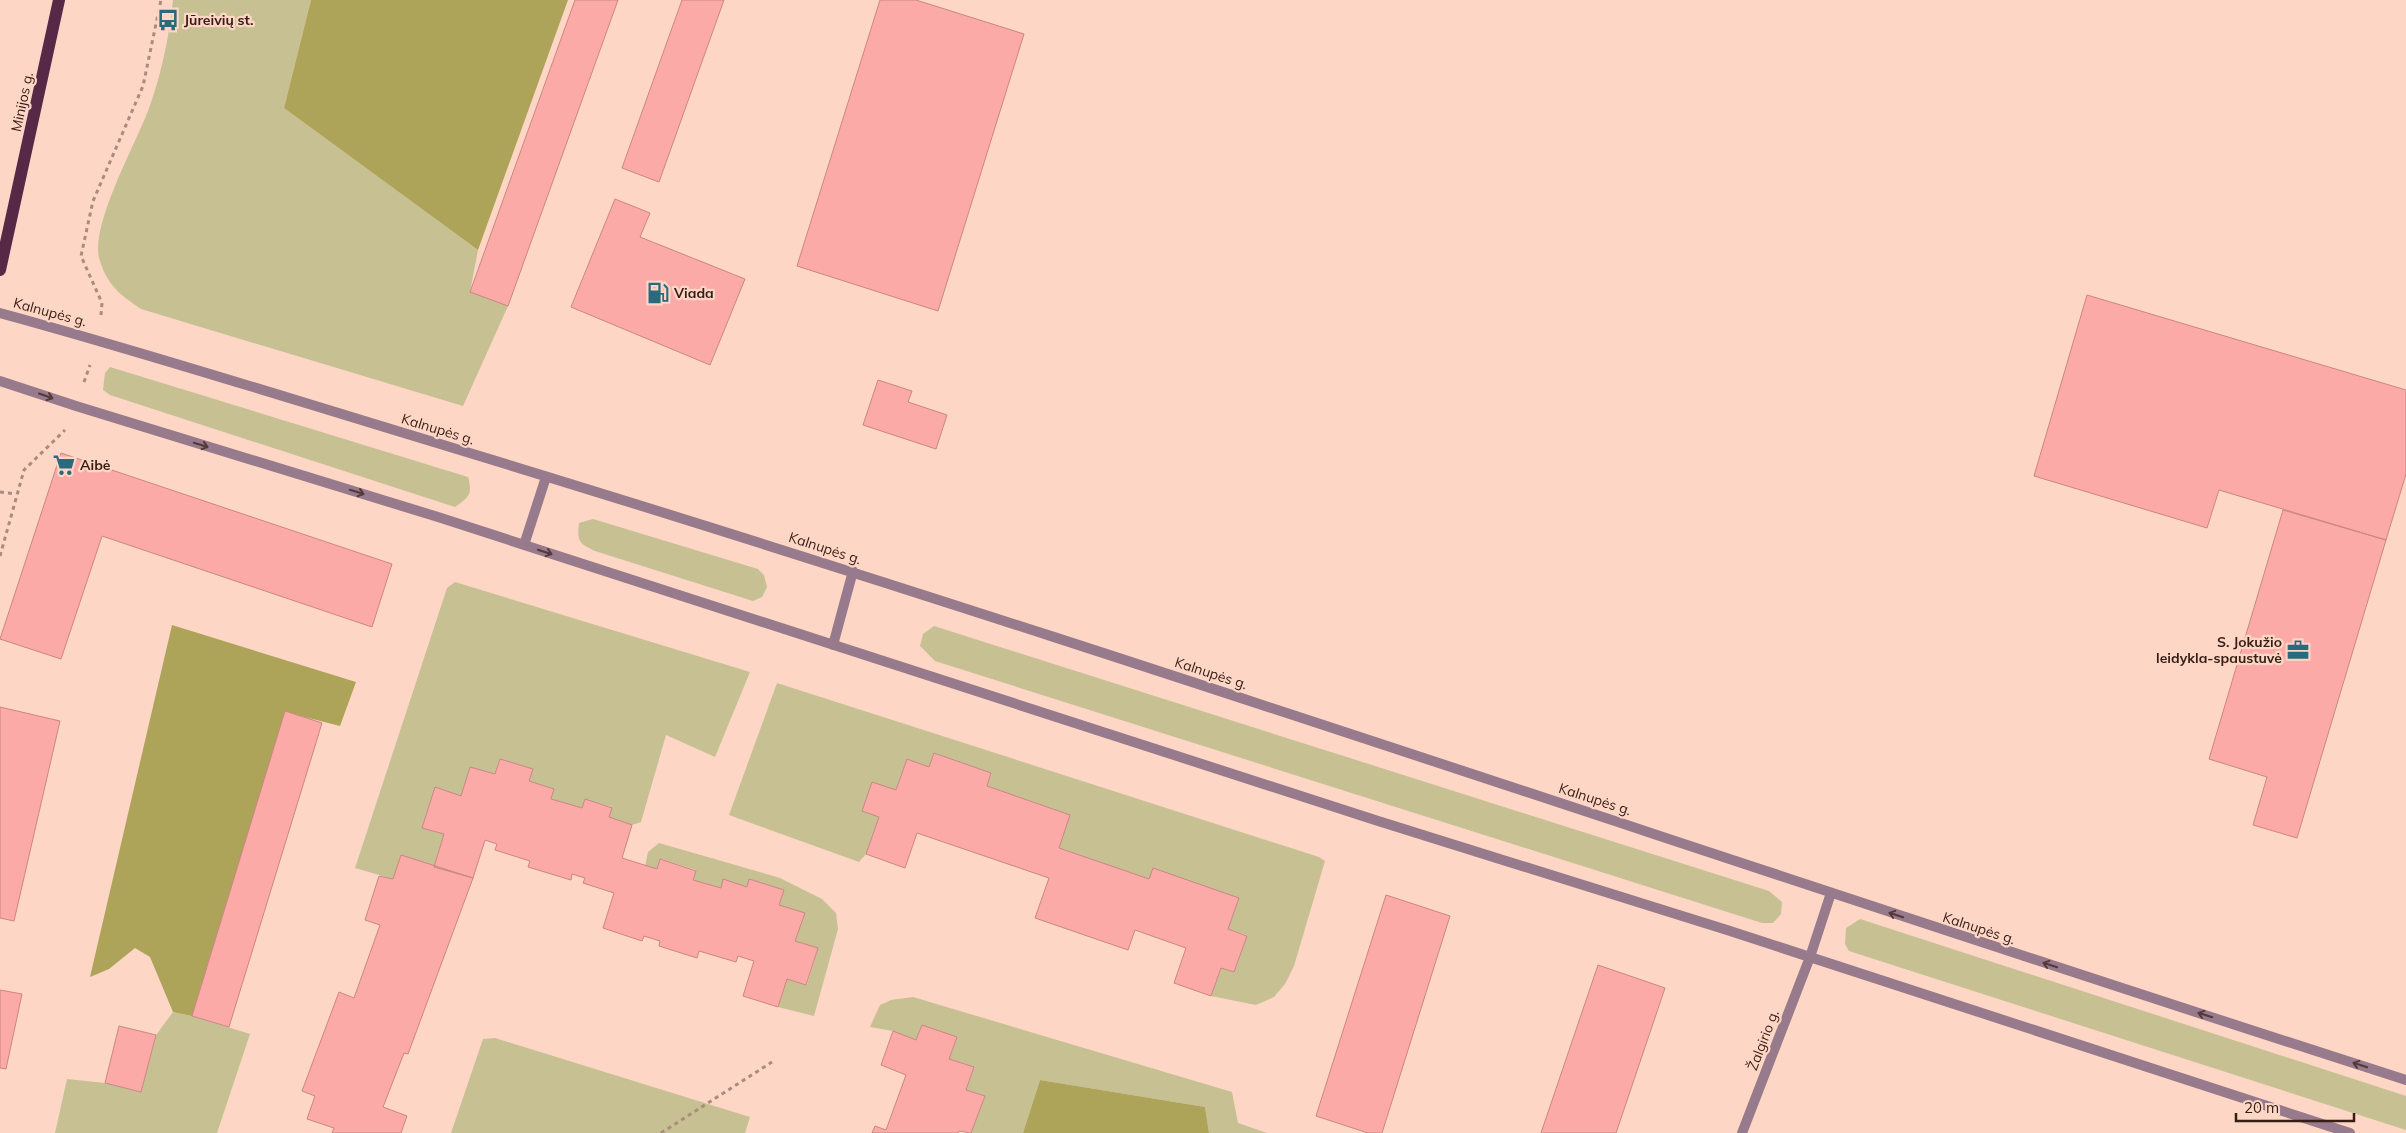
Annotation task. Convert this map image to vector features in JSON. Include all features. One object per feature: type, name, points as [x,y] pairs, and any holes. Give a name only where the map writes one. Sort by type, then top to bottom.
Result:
[{"type":"main road","name":"Minijos g.","points":[[0,270],[60,0]]},
{"type":"street","name":"Kalnupės g.","points":[[0,313],[98,340],[853,571],[1405,750],[1831,894],[2406,1080]]},
{"type":"street","points":[[0,381],[524,545],[1346,811],[1810,957],[2350,1133]]},
{"type":"street","points":[[524,545],[546,477]]},
{"type":"street","points":[[833,645],[853,571]]},
{"type":"street","name":"Žalgirio g.","points":[[1742,1133],[1810,957],[1831,894]]},
{"type":"path","points":[[0,556],[24,470],[70,425],[98,340],[102,303],[81,256],[93,201],[143,86],[161,0]]},
{"type":"path","points":[[0,492],[16,494]]},
{"type":"path","points":[[661,1133],[772,1062]]},
{"type":"shaded area","points":[[173,0],[311,0],[284,108],[478,250],[470,292],[508,306],[463,406],[141,309],[120,293],[110,282],[99,258],[98,243],[101,225],[116,184],[153,98],[164,57]]},
{"type":"shaded area","points":[[311,0],[568,0],[478,250],[284,108]]},
{"type":"shaded area","points":[[110,367],[468,477],[469,495],[455,507],[110,395],[103,390],[105,373]]},
{"type":"shaded area","points":[[593,519],[758,569],[764,575],[767,587],[762,597],[753,601],[595,551],[582,544],[578,534],[579,523]]},
{"type":"shaded area","points":[[455,582],[750,672],[715,757],[666,735],[641,822],[632,825],[609,817],[611,807],[585,799],[582,808],[551,799],[554,789],[529,781],[533,769],[500,759],[495,774],[470,767],[461,796],[435,787],[422,828],[444,834],[434,867],[402,855],[393,879],[355,868],[447,588]]},
{"type":"shaded area","points":[[172,625],[356,682],[340,726],[285,712],[192,1016],[173,1012],[150,957],[135,948],[109,969],[90,977]]},
{"type":"shaded area","points":[[934,626],[1769,891],[1782,902],[1781,914],[1773,923],[1762,923],[935,661],[920,646],[923,634]]},
{"type":"shaded area","points":[[777,683],[1319,857],[1325,861],[1294,966],[1285,984],[1274,997],[1256,1005],[1211,996],[1221,968],[1234,972],[1247,935],[1228,929],[1149,879],[1059,848],[1070,815],[987,786],[991,773],[934,753],[929,767],[907,759],[896,790],[872,782],[862,811],[879,817],[866,854],[859,862],[729,815]]},
{"type":"shaded area","points":[[659,843],[780,878],[822,899],[836,913],[838,929],[814,1016],[778,1007],[787,979],[807,985],[818,948],[795,941],[804,913],[779,905],[784,890],[749,879],[747,887],[724,880],[721,888],[693,880],[696,870],[661,859],[657,869],[645,866],[648,852]]},
{"type":"shaded area","points":[[1860,919],[2406,1096],[2406,1130],[1849,951],[1845,944],[1846,928]]},
{"type":"shaded area","points":[[913,997],[1232,1092],[1238,1123],[1267,1133],[1209,1133],[1205,1107],[1040,1080],[1023,1133],[971,1133],[984,1096],[966,1090],[974,1067],[949,1059],[957,1037],[922,1025],[916,1040],[893,1031],[870,1027],[880,1005],[891,1000]]},
{"type":"shaded area","points":[[173,1012],[250,1034],[217,1133],[55,1133],[67,1079],[105,1083],[141,1092],[156,1035]]},
{"type":"shaded area","points":[[495,1038],[750,1117],[745,1133],[451,1133],[483,1039]]},
{"type":"shaded area","points":[[1040,1080],[1205,1107],[1209,1133],[1023,1133]]},
{"type":"building","points":[[575,0],[618,0],[508,306],[470,292]]},
{"type":"building","points":[[682,0],[724,0],[659,182],[622,168]]},
{"type":"building","points":[[880,0],[916,0],[1024,34],[938,311],[797,266]]},
{"type":"building","name":"Viada","points":[[615,199],[650,213],[640,237],[745,279],[710,365],[571,307]]},
{"type":"building","points":[[2087,295],[2406,390],[2406,474],[2386,540],[2219,490],[2207,528],[2034,476]]},
{"type":"building","points":[[878,380],[912,391],[908,402],[947,415],[936,449],[863,425]]},
{"type":"building","points":[[61,453],[392,564],[372,627],[102,536],[61,659],[0,639]]},
{"type":"building","name":"S. Jokužio leidykla-spaustuvė","points":[[2283,510],[2386,540],[2297,838],[2253,825],[2267,777],[2209,759]]},
{"type":"building","points":[[0,707],[60,721],[14,921],[0,918]]},
{"type":"building","points":[[285,711],[322,723],[229,1027],[192,1016]]},
{"type":"building","points":[[934,753],[991,773],[987,786],[1070,815],[1059,848],[1149,879],[1153,868],[1239,898],[1228,929],[1247,936],[1234,972],[1221,968],[1211,996],[1174,983],[1186,948],[1135,930],[1128,950],[1035,918],[1049,878],[917,833],[905,868],[866,854],[879,817],[862,811],[872,782],[896,790],[907,759],[929,767]]},
{"type":"building","points":[[500,759],[533,769],[529,781],[554,789],[551,799],[582,808],[585,799],[612,808],[609,817],[632,825],[622,858],[657,869],[660,859],[696,871],[693,880],[721,888],[723,879],[747,887],[749,879],[784,890],[779,905],[805,913],[795,941],[818,948],[806,985],[787,979],[778,1007],[743,996],[754,961],[738,956],[736,962],[699,951],[697,958],[659,946],[660,941],[644,936],[642,941],[603,928],[614,893],[583,883],[585,878],[572,874],[571,880],[528,867],[530,861],[495,850],[497,844],[485,840],[473,878],[434,867],[444,834],[422,828],[435,787],[461,796],[470,767],[495,774]]},
{"type":"building","points":[[401,855],[473,878],[408,1054],[404,1053],[383,1107],[407,1116],[401,1133],[332,1133],[334,1128],[307,1119],[315,1096],[302,1091],[339,992],[354,998],[380,925],[365,920],[379,876],[393,879]]},
{"type":"building","points":[[1386,895],[1450,916],[1382,1133],[1368,1133],[1316,1116]]},
{"type":"building","points":[[1598,965],[1665,988],[1616,1133],[1541,1133]]},
{"type":"building","points":[[0,990],[22,994],[6,1069],[0,1068]]},
{"type":"building","points":[[922,1025],[957,1037],[949,1059],[974,1067],[966,1090],[985,1096],[971,1133],[959,1131],[958,1133],[872,1133],[875,1126],[886,1130],[906,1075],[881,1065],[893,1031],[916,1040]]},
{"type":"building","points":[[119,1026],[156,1035],[141,1092],[105,1083]]},
{"type":"place","name":"Jūreivių st.","points":[[168,20]]},
{"type":"place","name":"Viada","points":[[658,293]]},
{"type":"place","name":"Aibė","points":[[64,465]]},
{"type":"place","name":"S. Jokužio leidykla-spaustuvė","points":[[2298,650]]}]
